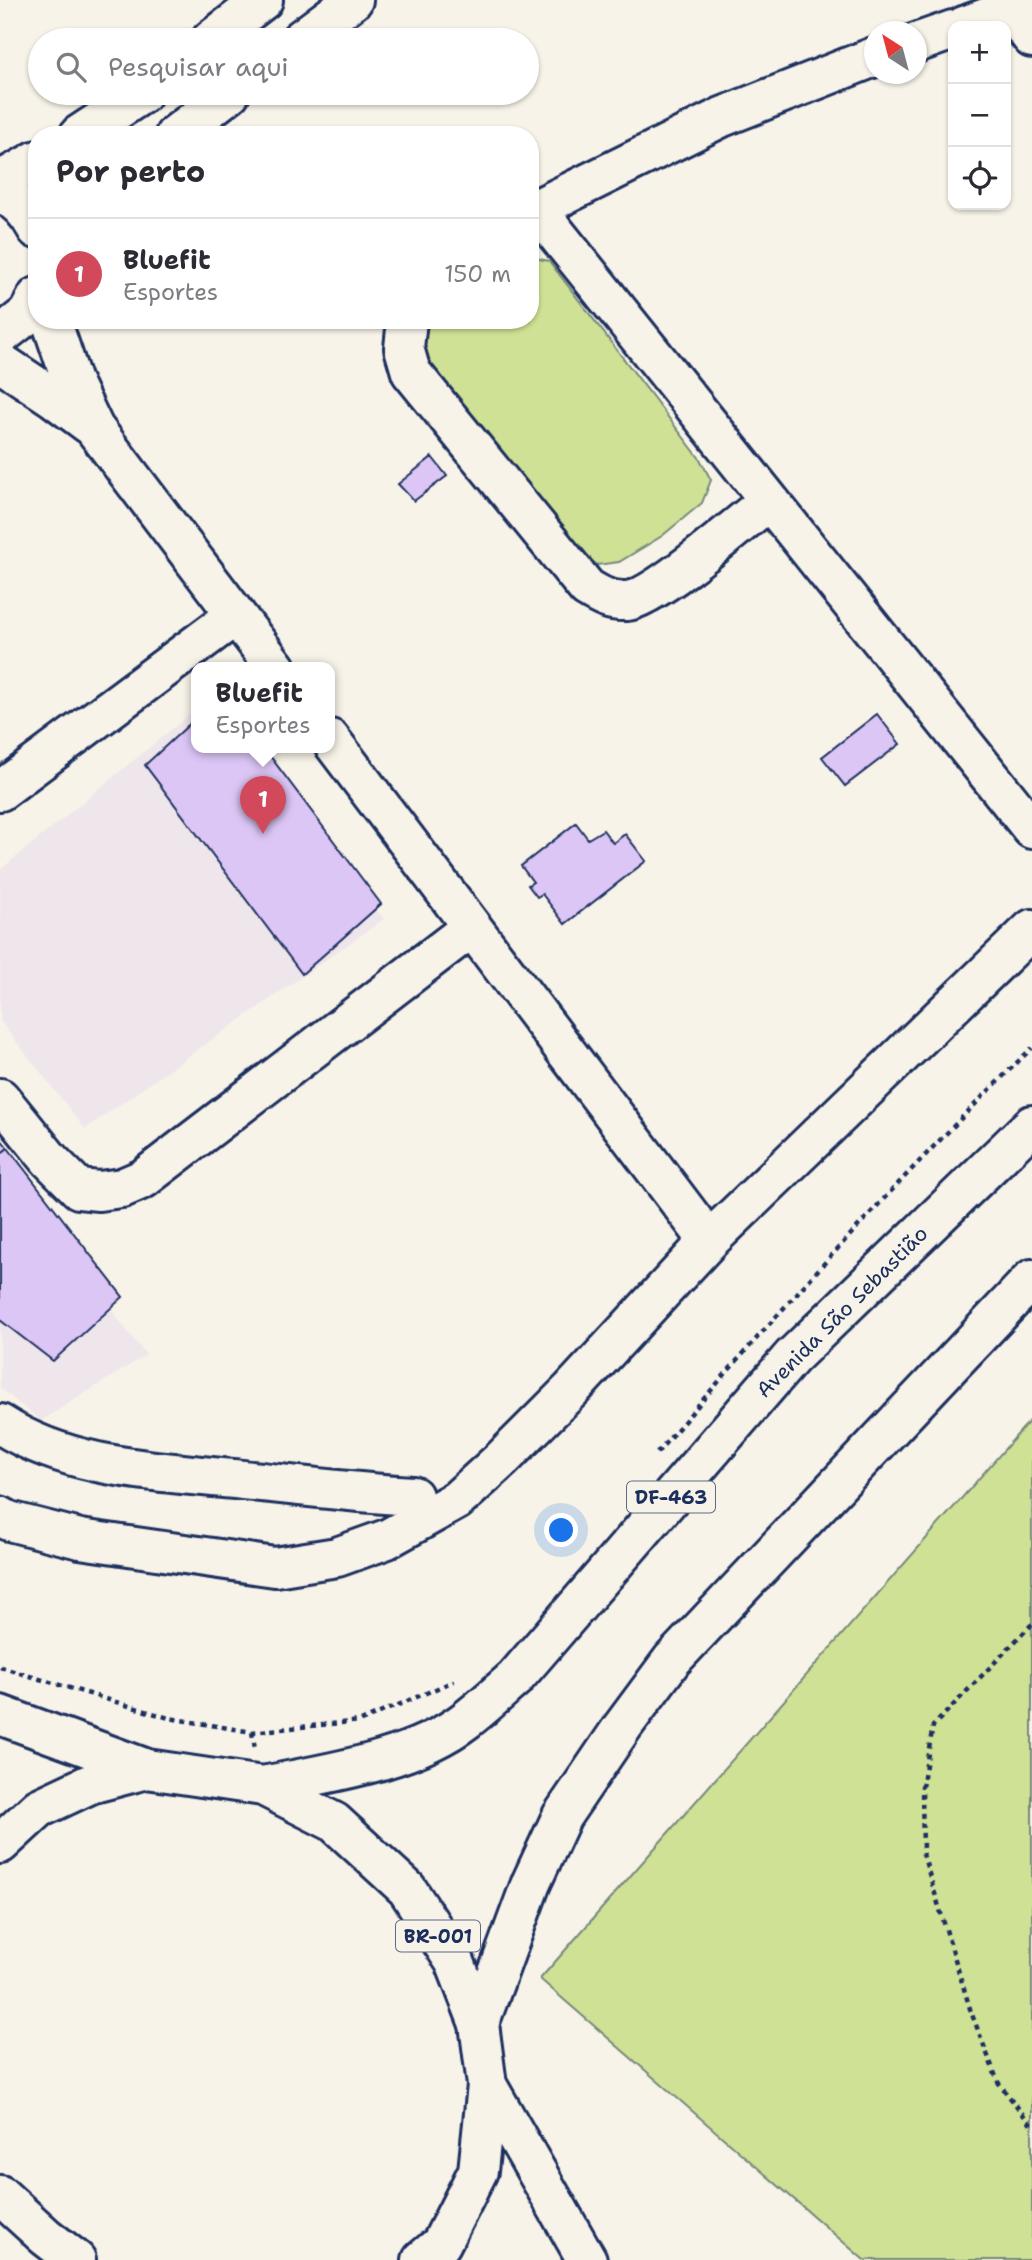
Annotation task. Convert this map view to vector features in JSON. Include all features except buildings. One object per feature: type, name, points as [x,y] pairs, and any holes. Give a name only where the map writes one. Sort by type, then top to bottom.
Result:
[{"type":"main road","points":[[227,28],[263,0]]},
{"type":"main road","points":[[316,28],[353,0]]},
{"type":"main road","points":[[984,21],[1020,12]]},
{"type":"main road","points":[[927,39],[948,32]]},
{"type":"main road","points":[[539,206],[722,117],[864,61]]},
{"type":"main road","points":[[93,126],[125,105]]},
{"type":"main road","points":[[186,126],[214,105]]},
{"type":"main road","points":[[0,181],[28,165]]},
{"type":"main road","points":[[0,192],[12,198],[28,214]]},
{"type":"main road","points":[[539,216],[1032,829]]},
{"type":"main road","points":[[0,336],[28,314]]},
{"type":"main road","points":[[54,329],[72,382],[94,428],[271,662]]},
{"type":"main road","points":[[406,329],[404,348],[411,372],[587,588],[607,600],[629,601],[652,592],[768,501]]},
{"type":"main road","points":[[0,362],[94,428]]},
{"type":"main road","points":[[0,791],[236,615]]},
{"type":"main road","points":[[335,746],[709,1241]]},
{"type":"main road","points":[[0,1098],[50,1160],[79,1189],[99,1191],[122,1188],[143,1178],[472,928]]},
{"type":"main road","points":[[0,1516],[9,1521],[80,1539],[275,1567],[337,1557],[387,1539],[457,1500],[572,1389],[709,1241],[1032,929]]},
{"type":"main road","name":"Avenida São Sebastião","points":[[263,1786],[407,1753],[465,1722],[515,1678],[792,1357],[1032,1125]]},
{"type":"main road","points":[[479,2024],[531,1883],[562,1816],[623,1726],[673,1660],[1032,1279]]},
{"type":"main road","points":[[0,1424],[16,1434],[70,1456],[141,1469],[413,1496]]},
{"type":"main road","name":"BR-001","points":[[0,1715],[147,1769],[263,1786],[334,1822],[407,1889],[454,1962],[479,2024],[487,2085],[478,2171],[441,2244],[422,2260]]},
{"type":"main road","name":"BR-001","points":[[0,1844],[38,1808],[90,1784],[147,1769]]},
{"type":"main road","name":"BR-001","points":[[487,2085],[587,2260]]},
{"type":"main road","points":[[0,2196],[76,2260]]},
{"type":"path","points":[[654,1457],[769,1322],[964,1114],[1032,1048]]},
{"type":"path","points":[[1032,1624],[933,1726],[922,1787],[923,1854],[971,2011],[998,2082],[1032,2126]]},
{"type":"path","points":[[0,1667],[169,1718],[252,1732],[361,1721],[455,1680]]},
{"type":"shaded area","points":[[191,713],[191,753],[248,753],[384,919],[85,1129],[0,1021],[0,870]]},
{"type":"shaded area","points":[[0,1166],[146,1355],[41,1421],[0,1388]]},
{"type":"green space","points":[[539,259],[549,261],[700,459],[711,480],[702,503],[662,536],[619,562],[597,565],[577,548],[427,366],[422,335],[427,329],[539,329]]},
{"type":"green space","points":[[1032,1418],[1032,2260],[864,2260],[540,1979]]},
{"type":"place","name":"Bluefit","points":[[263,834]]}]
